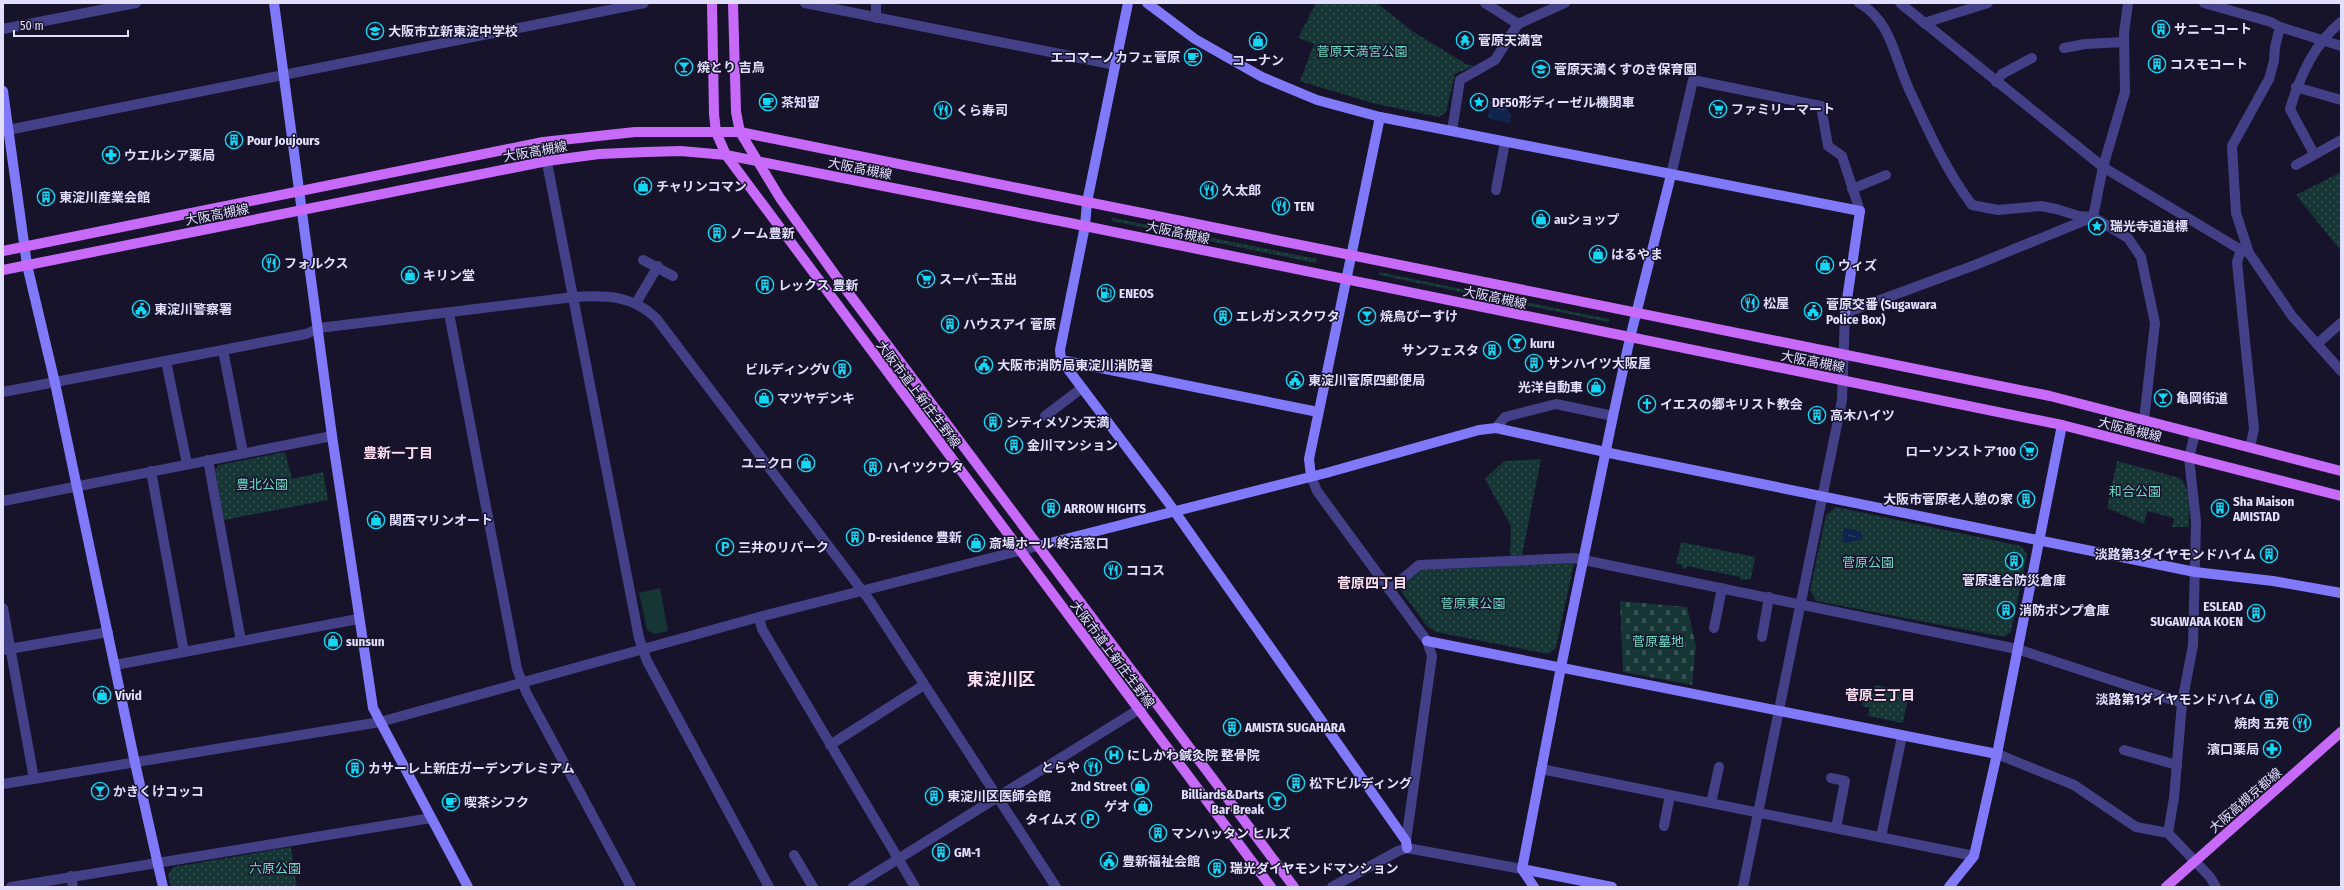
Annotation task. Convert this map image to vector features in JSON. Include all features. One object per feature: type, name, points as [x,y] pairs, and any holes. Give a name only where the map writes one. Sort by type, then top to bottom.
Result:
[{"type":"main road","name":"大阪市道上新庄生野線","points":[[712,3],[716,132],[726,155],[1019,551],[1271,887]]},
{"type":"main road","name":"大阪市道上新庄生野線","points":[[733,3],[736,112],[740,132],[756,161],[793,217],[838,279],[1294,887]]},
{"type":"main road","name":"大阪高槻線","points":[[3,251],[299,190],[543,142],[635,132],[740,132],[2050,396],[2341,471]]},
{"type":"main road","name":"大阪高槻線","points":[[3,270],[547,161],[599,154],[646,152],[689,152],[726,155],[1085,226],[2062,426],[2341,496]]},
{"type":"main road","name":"大阪高槻京都線","points":[[2166,887],[2341,732]]},
{"type":"street","points":[[3,29],[87,8],[136,3]]},
{"type":"street","points":[[274,3],[282,74],[319,328],[332,436],[358,619],[373,708],[468,887]]},
{"type":"street","points":[[5,130],[644,3]]},
{"type":"street","points":[[805,3],[1115,66]]},
{"type":"street","points":[[876,3],[876,18]]},
{"type":"street","points":[[1128,3],[1087,202],[1085,226],[1060,350],[1061,360],[1174,511],[1406,845],[1612,887]]},
{"type":"street","points":[[1147,3],[1195,39],[1262,77],[1317,100],[1380,117],[1860,211]]},
{"type":"street","points":[[1485,3],[1518,24]]},
{"type":"street","points":[[1452,131],[1460,80],[1495,60],[1518,24],[1565,3]]},
{"type":"street","points":[[1859,3],[1869,9],[1883,25],[1894,49],[1907,86],[1950,174],[1972,205],[1998,210],[2041,206],[2079,216],[2093,217],[2128,238],[2141,257],[2155,323],[2144,420]]},
{"type":"street","points":[[1900,3],[1924,24],[2103,167],[2245,252],[2292,316],[2341,371]]},
{"type":"street","points":[[1924,24],[1988,3]]},
{"type":"street","points":[[2093,217],[2103,167],[2125,92],[2124,42],[2128,3]]},
{"type":"street","points":[[2204,3],[2222,5],[2271,22],[2280,27],[2341,46]]},
{"type":"street","points":[[2314,154],[2290,109],[2296,87],[2322,40],[2341,22]]},
{"type":"street","points":[[2245,252],[2236,213],[2232,146],[2269,80],[2280,27]]},
{"type":"street","points":[[2064,48],[2085,44],[2124,42]]},
{"type":"street","points":[[1996,82],[2002,74],[2032,58]]},
{"type":"street","points":[[1534,887],[1522,869],[1561,667],[1630,338],[1693,80],[1822,106],[1828,146],[1842,156],[1860,211],[1845,313],[1842,400],[1743,887]]},
{"type":"street","points":[[2296,87],[2341,100]]},
{"type":"street","points":[[3,91],[5,130],[27,265],[55,383],[115,665],[134,763],[163,887]]},
{"type":"street","points":[[1332,887],[1398,851],[1406,845],[1432,656],[1427,641],[1317,491],[1311,476],[1309,459],[1380,117]]},
{"type":"street","points":[[2296,165],[2341,140]]},
{"type":"street","points":[[543,142],[642,649],[769,887]]},
{"type":"street","points":[[1496,190],[1505,142]]},
{"type":"street","points":[[1852,189],[1886,175]]},
{"type":"street","points":[[1845,313],[1975,265],[2093,217]]},
{"type":"street","points":[[2245,252],[2237,262],[2254,429],[2250,447]]},
{"type":"street","points":[[643,260],[658,266],[673,276]]},
{"type":"street","points":[[636,303],[658,266]]},
{"type":"street","points":[[3,392],[306,334],[319,328],[574,297],[616,297],[636,303],[656,318],[862,591],[1056,887]]},
{"type":"street","points":[[449,313],[518,669],[527,694],[631,887]]},
{"type":"street","points":[[2317,344],[2341,323]]},
{"type":"street","points":[[223,350],[243,453]]},
{"type":"street","points":[[1061,360],[1318,412]]},
{"type":"street","points":[[166,361],[187,464]]},
{"type":"street","points":[[1046,416],[1082,388]]},
{"type":"street","points":[[1496,428],[1505,417],[1556,404],[1613,416]]},
{"type":"street","points":[[1949,887],[1974,856],[1997,754],[2062,426]]},
{"type":"street","points":[[3,784],[380,722],[522,681],[759,617],[1311,476],[1479,430],[1496,428],[1606,452],[2195,572],[2273,581],[2341,593]]},
{"type":"street","points":[[2168,833],[2177,765],[2182,703],[2194,645],[2196,521],[2189,458],[2194,433]]},
{"type":"street","points":[[3,501],[332,436]]},
{"type":"street","points":[[208,460],[241,641]]},
{"type":"street","points":[[151,471],[184,652]]},
{"type":"street","points":[[1389,590],[1419,565],[1574,558],[1584,559],[2017,649],[2182,703]]},
{"type":"street","points":[[1714,628],[1722,588]]},
{"type":"street","points":[[1762,637],[1769,597]]},
{"type":"street","points":[[3,608],[7,650],[34,779]]},
{"type":"street","points":[[759,617],[762,629],[914,887]]},
{"type":"street","points":[[115,665],[358,619]]},
{"type":"street","points":[[7,650],[108,632]]},
{"type":"street","points":[[1427,641],[1997,754],[2074,785],[2136,827],[2168,833],[2194,862],[2210,877],[2216,887]]},
{"type":"street","points":[[830,745],[924,685]]},
{"type":"street","points":[[853,887],[1139,711],[1154,700]]},
{"type":"street","points":[[1881,837],[1902,736]]},
{"type":"street","points":[[2124,750],[2177,765]]},
{"type":"street","points":[[1711,803],[1718,767]]},
{"type":"street","points":[[1541,769],[1974,856]]},
{"type":"street","points":[[1831,778],[1845,781],[1836,828]]},
{"type":"street","points":[[1664,826],[1670,795]]},
{"type":"street","points":[[11,887],[157,861],[431,818]]},
{"type":"street","points":[[794,855],[813,887]]},
{"type":"street","points":[[71,876],[74,887]]},
{"type":"green space","name":"菅原天満宮公園","points":[[1316,3],[1377,3],[1412,31],[1466,64],[1474,66],[1455,74],[1446,112],[1439,117],[1372,103],[1300,81],[1314,44],[1298,38]]},
{"type":"green space","points":[[2341,172],[2341,251],[2296,195]]},
{"type":"green space","points":[[1113,218],[1317,259],[1316,263],[1112,221],[1111,219]]},
{"type":"green space","points":[[1379,272],[1610,320],[1608,322],[1379,275]]},
{"type":"green space","points":[[1543,449],[1522,555],[1510,556],[1511,526],[1485,479],[1504,461],[1541,459]]},
{"type":"green space","name":"豊北公園","points":[[285,452],[292,479],[323,472],[328,500],[224,520],[215,470],[219,465]]},
{"type":"green space","name":"和合公園","points":[[2117,461],[2180,478],[2184,483],[2188,495],[2189,527],[2172,527],[2174,518],[2147,511],[2144,524],[2107,508]]},
{"type":"green space","name":"菅原公園","points":[[1836,507],[2021,546],[2027,554],[2011,632],[2004,637],[1816,601],[1810,590],[1826,515]]},
{"type":"green space","points":[[1681,542],[1755,557],[1751,579],[1740,580],[1740,577],[1687,566],[1686,569],[1682,568],[1682,565],[1676,564]]},
{"type":"green space","name":"菅原東公園","points":[[1574,563],[1556,648],[1548,654],[1436,632],[1427,626],[1401,591],[1402,585],[1421,570]]},
{"type":"green space","points":[[660,588],[668,631],[655,634],[647,630],[639,593]]},
{"type":"green space","name":"菅原墓地","points":[[1620,601],[1687,607],[1696,646],[1692,685],[1623,672]]},
{"type":"green space","points":[[1875,685],[1909,692],[1903,723],[1868,716],[1870,708],[1862,706],[1865,692],[1874,694]]},
{"type":"green space","name":"六原公園","points":[[291,847],[297,887],[171,887],[168,875],[173,867]]},
{"type":"water","points":[[1490,101],[1504,104],[1511,115],[1510,123],[1490,119],[1488,115]]},
{"type":"water","points":[[1844,528],[1860,531],[1863,536],[1861,540],[1846,543],[1842,541]]},
{"type":"place","name":"サニーコート","points":[[2161,29]]},
{"type":"place","name":"大阪市立新東淀中学校","points":[[375,31]]},
{"type":"place","name":"菅原天満宮","points":[[1465,40]]},
{"type":"place","name":"コーナン","points":[[1258,41]]},
{"type":"place","name":"エコマーノカフェ菅原","points":[[1193,57]]},
{"type":"place","name":"コスモコート","points":[[2157,64]]},
{"type":"place","name":"焼とり 吉鳥","points":[[684,67]]},
{"type":"place","name":"菅原天満くすのき保育園","points":[[1541,69]]},
{"type":"place","name":"茶知留","points":[[768,102]]},
{"type":"place","name":"DF50形ディーゼル機関車","points":[[1479,102]]},
{"type":"place","name":"ファミリーマート","points":[[1718,109]]},
{"type":"place","name":"くら寿司","points":[[943,110]]},
{"type":"place","name":"Pour Joujours","points":[[234,140]]},
{"type":"place","name":"ウエルシア薬局","points":[[111,155]]},
{"type":"place","name":"チャリンコマン","points":[[643,186]]},
{"type":"place","name":"久太郎","points":[[1209,190]]},
{"type":"place","name":"東淀川産業会館","points":[[46,197]]},
{"type":"place","name":"TEN","points":[[1281,206]]},
{"type":"place","name":"auショップ","points":[[1541,219]]},
{"type":"place","name":"瑞光寺道道標","points":[[2097,226]]},
{"type":"place","name":"ノーム豊新","points":[[717,233]]},
{"type":"place","name":"はるやま","points":[[1598,254]]},
{"type":"place","name":"フォルクス","points":[[271,263]]},
{"type":"place","name":"ウィズ","points":[[1825,265]]},
{"type":"place","name":"キリン堂","points":[[410,275]]},
{"type":"place","name":"スーパー玉出","points":[[926,279]]},
{"type":"place","name":"レックス 豊新","points":[[765,285]]},
{"type":"place","name":"ENEOS","points":[[1106,293]]},
{"type":"place","name":"松屋","points":[[1750,303]]},
{"type":"place","name":"東淀川警察署","points":[[141,309]]},
{"type":"place","name":"菅原交番 (Sugawara Police Box)","points":[[1813,311]]},
{"type":"place","name":"エレガンスクワタ","points":[[1223,316]]},
{"type":"place","name":"焼鳥ぴーすけ","points":[[1367,316]]},
{"type":"place","name":"ハウスアイ 菅原","points":[[950,324]]},
{"type":"place","name":"kuru","points":[[1517,343]]},
{"type":"place","name":"サンフェスタ","points":[[1492,350]]},
{"type":"place","name":"サンハイツ大阪屋","points":[[1534,363]]},
{"type":"place","name":"大阪市消防局東淀川消防署","points":[[984,365]]},
{"type":"place","name":"ビルディングV","points":[[842,369]]},
{"type":"place","name":"東淀川菅原四郵便局","points":[[1295,380]]},
{"type":"place","name":"光洋自動車","points":[[1596,387]]},
{"type":"place","name":"マツヤデンキ","points":[[764,398]]},
{"type":"place","name":"亀岡街道","points":[[2163,398]]},
{"type":"place","name":"イエスの郷キリスト教会","points":[[1647,404]]},
{"type":"place","name":"高木ハイツ","points":[[1817,415]]},
{"type":"place","name":"シティメゾン天満","points":[[993,422]]},
{"type":"place","name":"金川マンション","points":[[1014,445]]},
{"type":"place","name":"ローソンストア100","points":[[2029,451]]},
{"type":"place","name":"ユニクロ","points":[[806,463]]},
{"type":"place","name":"ハイツクワタ","points":[[873,467]]},
{"type":"place","name":"大阪市菅原老人憩の家","points":[[2026,499]]},
{"type":"place","name":"ARROW HIGHTS","points":[[1051,508]]},
{"type":"place","name":"Sha Maison AMISTAD","points":[[2220,508]]},
{"type":"place","name":"関西マリンオート","points":[[376,520]]},
{"type":"place","name":"D-residence 豊新","points":[[855,537]]},
{"type":"place","name":"斎場ホール 終活窓口","points":[[976,543]]},
{"type":"place","name":"三井のリパーク","points":[[725,547]]},
{"type":"place","name":"淡路第3ダイヤモンドハイム","points":[[2269,554]]},
{"type":"place","name":"菅原連合防災倉庫","points":[[2014,561]]},
{"type":"place","name":"ココス","points":[[1113,570]]},
{"type":"place","name":"消防ポンプ倉庫","points":[[2006,610]]},
{"type":"place","name":"ESLEAD SUGAWARA KOEN","points":[[2256,613]]},
{"type":"place","name":"sunsun","points":[[333,641]]},
{"type":"place","name":"Vivid","points":[[102,695]]},
{"type":"place","name":"淡路第1ダイヤモンドハイム","points":[[2269,699]]},
{"type":"place","name":"焼肉 五苑","points":[[2302,723]]},
{"type":"place","name":"AMISTA SUGAHARA","points":[[1232,727]]},
{"type":"place","name":"濱口薬局","points":[[2272,749]]},
{"type":"place","name":"にしかわ鍼灸院 整骨院","points":[[1114,755]]},
{"type":"place","name":"とらや","points":[[1093,767]]},
{"type":"place","name":"カサーレ上新庄ガーデンプレミアム","points":[[355,768]]},
{"type":"place","name":"松下ビルディング","points":[[1296,783]]},
{"type":"place","name":"2nd Street","points":[[1140,786]]},
{"type":"place","name":"かきくけコッコ","points":[[100,791]]},
{"type":"place","name":"東淀川区医師会館","points":[[934,796]]},
{"type":"place","name":"Billiards&Darts Bar Break","points":[[1277,801]]},
{"type":"place","name":"喫茶シフク","points":[[451,802]]},
{"type":"place","name":"ゲオ","points":[[1143,806]]},
{"type":"place","name":"タイムズ","points":[[1090,819]]},
{"type":"place","name":"マンハッタン ヒルズ","points":[[1158,833]]},
{"type":"place","name":"GM-1","points":[[941,852]]},
{"type":"place","name":"豊新福祉会館","points":[[1109,861]]},
{"type":"place","name":"瑞光ダイヤモンドマンション","points":[[1217,868]]},
{"type":"district","name":"豊新一丁目","points":[[398,453]]},
{"type":"district","name":"菅原四丁目","points":[[1372,583]]},
{"type":"district","name":"東淀川区","points":[[1001,679]]},
{"type":"district","name":"菅原三丁目","points":[[1880,695]]}]
